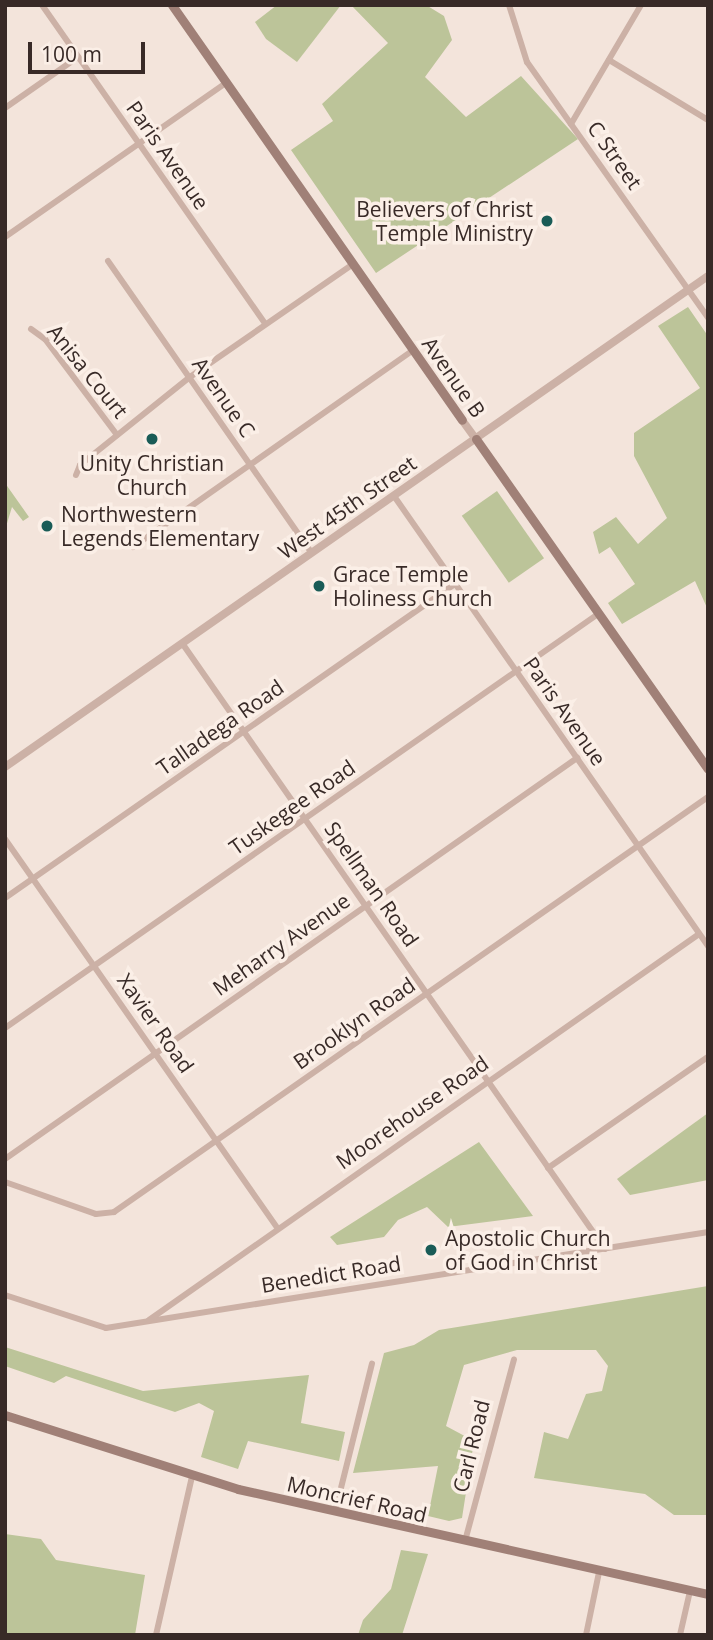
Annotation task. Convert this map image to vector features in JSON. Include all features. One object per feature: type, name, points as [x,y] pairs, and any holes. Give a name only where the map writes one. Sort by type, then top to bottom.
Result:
[{"type":"main road","name":"Avenue B","points":[[172,5],[462,420]]},
{"type":"main road","name":"Avenue B","points":[[475,439],[708,769]]},
{"type":"main road","name":"Moncrief Road","points":[[5,1415],[191,1477],[465,1542],[708,1594]]},
{"type":"street","name":"Paris Avenue","points":[[42,5],[265,324]]},
{"type":"street","name":"C Street","points":[[509,5],[527,62],[708,318]]},
{"type":"street","points":[[571,124],[641,5]]},
{"type":"street","points":[[5,108],[78,57]]},
{"type":"street","points":[[608,60],[708,120]]},
{"type":"street","points":[[5,237],[226,83]]},
{"type":"street","name":"Avenue C","points":[[108,261],[312,553]]},
{"type":"street","points":[[76,475],[80,465],[190,377],[353,264]]},
{"type":"street","name":"West 45th Street","points":[[5,767],[708,275]]},
{"type":"street","name":"Anisa Court","points":[[31,330],[45,339],[117,435]]},
{"type":"street","points":[[133,547],[414,351]]},
{"type":"street","name":"Avenue B","points":[[462,420],[475,439]]},
{"type":"street","name":"Paris Avenue","points":[[394,496],[708,946]]},
{"type":"street","name":"Talladega Road","points":[[5,898],[455,584]]},
{"type":"street","name":"Tuskegee Road","points":[[5,1028],[598,614]]},
{"type":"street","name":"Spellman Road","points":[[182,643],[605,1249]]},
{"type":"street","name":"Meharry Avenue","points":[[5,1159],[577,758]]},
{"type":"street","name":"Brooklyn Road","points":[[5,1182],[108,1214],[708,797]]},
{"type":"street","name":"Xavier Road","points":[[5,839],[277,1228]]},
{"type":"street","name":"Moorehouse Road","points":[[147,1321],[699,934]]},
{"type":"street","points":[[548,1168],[708,1057]]},
{"type":"street","name":"Benedict Road","points":[[5,1295],[99,1328],[708,1233]]},
{"type":"street","name":"Carl Road","points":[[465,1542],[514,1360]]},
{"type":"street","points":[[335,1512],[372,1363]]},
{"type":"street","points":[[156,1635],[191,1477]]},
{"type":"street","points":[[586,1635],[599,1572]]},
{"type":"street","points":[[680,1635],[690,1591]]},
{"type":"green space","points":[[277,5],[341,5],[297,62],[266,39],[255,22]]},
{"type":"green space","points":[[351,5],[426,5],[444,16],[452,40],[425,77],[466,117],[521,76],[578,139],[376,273],[291,150],[333,121],[322,104],[388,43]]},
{"type":"green space","points":[[688,307],[708,336],[708,610],[695,581],[622,624],[608,603],[635,584],[610,547],[599,554],[593,532],[616,517],[638,544],[667,518],[634,456],[634,433],[700,388],[658,326]]},
{"type":"green space","points":[[5,483],[29,517],[23,521],[12,507],[5,530]]},
{"type":"green space","points":[[497,491],[544,558],[509,583],[462,516]]},
{"type":"green space","points":[[708,1113],[708,1180],[630,1195],[617,1179]]},
{"type":"green space","points":[[479,1142],[533,1216],[448,1227],[427,1207],[398,1220],[384,1237],[337,1245],[330,1237]]},
{"type":"green space","points":[[708,1286],[708,1515],[674,1515],[645,1494],[534,1478],[544,1432],[568,1439],[586,1394],[602,1391],[608,1366],[596,1350],[517,1350],[464,1365],[446,1426],[474,1441],[462,1518],[449,1521],[428,1516],[438,1466],[353,1473],[384,1353],[414,1345],[439,1330]]},
{"type":"green space","points":[[5,1347],[143,1391],[309,1375],[301,1423],[345,1432],[339,1461],[248,1441],[238,1469],[201,1457],[214,1411],[199,1403],[175,1412],[66,1376],[54,1383],[5,1366]]},
{"type":"green space","points":[[5,1534],[41,1539],[56,1560],[145,1575],[135,1635],[5,1635]]},
{"type":"green space","points":[[401,1550],[428,1554],[402,1635],[358,1635],[363,1620],[391,1589]]},
{"type":"place","name":"Believers of Christ Temple Ministry","points":[[547,221]]},
{"type":"place","name":"Unity Christian Church","points":[[152,439]]},
{"type":"place","name":"Northwestern Legends Elementary","points":[[47,526]]},
{"type":"place","name":"Grace Temple Holiness Church","points":[[319,586]]},
{"type":"place","name":"Apostolic Church of God in Christ","points":[[431,1250]]}]
